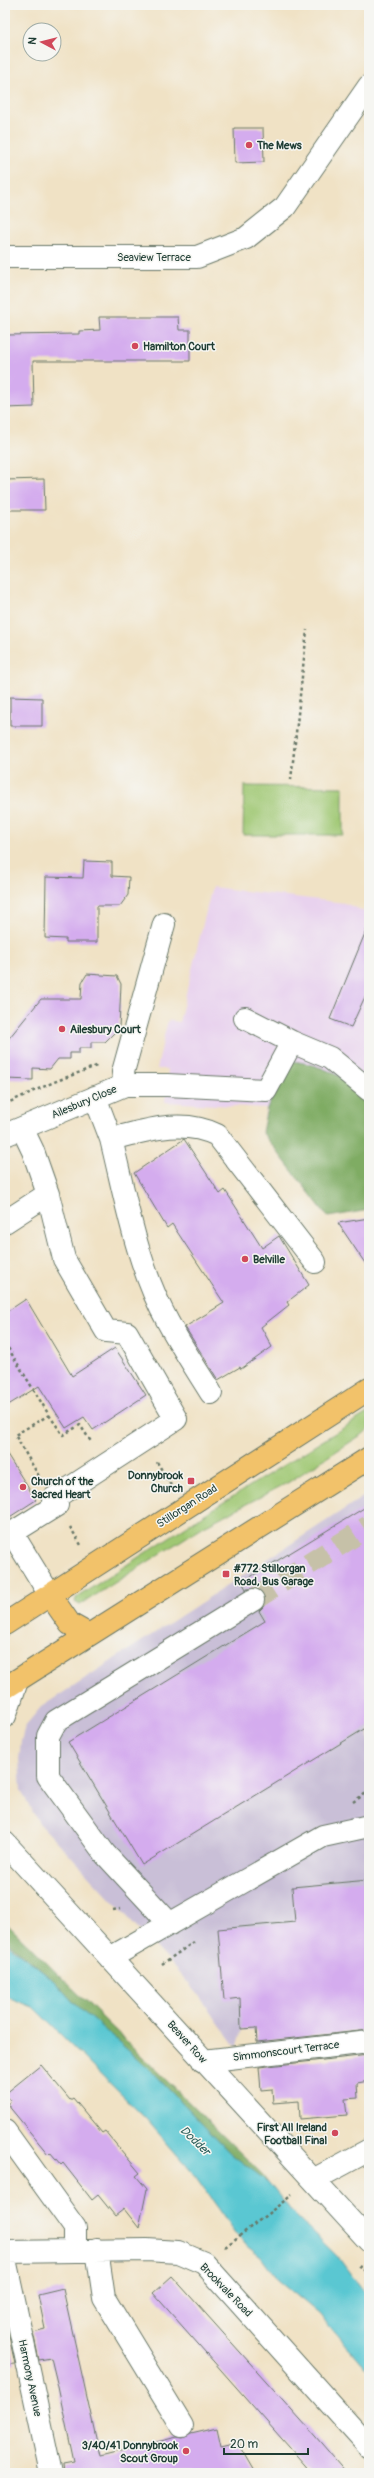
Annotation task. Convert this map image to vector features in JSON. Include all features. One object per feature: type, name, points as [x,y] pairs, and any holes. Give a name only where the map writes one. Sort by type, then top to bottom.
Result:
[{"type":"main road","name":"Stillorgan Road","points":[[5,1624],[369,1389]]},
{"type":"main road","points":[[11,1684],[369,1458]]},
{"type":"main road","points":[[50,1595],[70,1624],[88,1634]]},
{"type":"street","name":"Seaview Terrace","points":[[5,257],[197,257],[246,238],[285,207],[369,86]]},
{"type":"street","points":[[125,1085],[123,1072],[164,924]]},
{"type":"street","points":[[245,1018],[292,1042],[330,1058],[369,1090]]},
{"type":"street","name":"Ailesbury Close","points":[[14,1132],[125,1085],[167,1085],[266,1090],[292,1042]]},
{"type":"street","points":[[95,1097],[111,1139],[134,1236],[145,1271],[167,1321],[211,1393]]},
{"type":"street","points":[[111,1139],[176,1126],[201,1127],[217,1135],[315,1262]]},
{"type":"street","points":[[14,1132],[33,1151],[48,1194],[64,1260],[106,1331],[127,1334],[176,1419],[54,1499],[57,1505],[12,1533],[50,1595]]},
{"type":"street","points":[[5,1222],[48,1194]]},
{"type":"street","points":[[170,1924],[105,1854],[48,1776],[48,1736],[56,1721],[253,1600]]},
{"type":"street","points":[[5,1716],[11,1684]]},
{"type":"street","points":[[110,1958],[323,1836],[369,1826]]},
{"type":"street","name":"Beaver Row","points":[[5,1842],[203,2061],[315,2179],[369,2241]]},
{"type":"street","name":"Simmonscourt Terrace","points":[[203,2061],[369,2042]]},
{"type":"street","points":[[5,2131],[75,2228],[75,2251]]},
{"type":"street","points":[[315,2179],[369,2150]]},
{"type":"street","points":[[98,2250],[104,2298],[182,2426]]},
{"type":"street","name":"Brookvale Road","points":[[5,2252],[98,2250],[178,2252],[204,2263],[369,2447]]},
{"type":"street","name":"Harmony Avenue","points":[[5,2260],[51,2473]]},
{"type":"path","points":[[291,780],[307,630]]},
{"type":"path","points":[[5,1104],[128,1052]]},
{"type":"path","points":[[5,1343],[63,1435],[80,1425],[94,1447]]},
{"type":"path","points":[[49,1415],[15,1435],[54,1499]]},
{"type":"path","points":[[143,1441],[173,1489]]},
{"type":"path","points":[[222,2249],[286,2198]]},
{"type":"shaded area","points":[[212,887],[344,903],[366,912],[369,907],[369,1210],[328,1217],[262,1132],[266,1108],[165,1102],[168,1069],[157,1069],[164,1036],[168,1020],[179,1022]]},
{"type":"shaded area","points":[[369,1493],[369,2024],[242,2029],[237,2046],[235,2046],[198,1994],[39,1823],[21,1791],[19,1759],[21,1741],[25,1726],[41,1707]]},
{"type":"green space","points":[[244,786],[343,787],[343,835],[243,835]]},
{"type":"green space","points":[[293,1061],[315,1066],[337,1075],[350,1085],[369,1105],[369,1210],[328,1217],[262,1132],[267,1108]]},
{"type":"green space","points":[[369,1412],[369,1430],[289,1482],[204,1526],[80,1605],[75,1602],[76,1598],[200,1517]]},
{"type":"green space","points":[[5,1922],[262,2174],[268,2182],[231,2154],[147,2067],[73,2002],[54,1981],[5,1940]]},
{"type":"water","name":"Dodder","points":[[5,1942],[54,1981],[73,2002],[147,2067],[231,2154],[268,2182],[293,2213],[338,2257],[369,2299],[369,2372],[319,2314],[277,2279],[261,2257],[244,2244],[193,2173],[147,2120],[33,2007],[5,1996]]},
{"type":"building","name":"The Mews","points":[[234,128],[263,128],[264,162],[235,163]]},
{"type":"building","points":[[99,317],[178,317],[179,330],[190,330],[190,361],[33,361],[34,407],[5,408],[5,335],[79,334],[79,331],[100,330]]},
{"type":"building","points":[[44,479],[45,510],[5,510],[5,480]]},
{"type":"building","points":[[10,697],[42,698],[42,726],[10,726]]},
{"type":"building","points":[[84,861],[112,862],[112,876],[129,877],[128,895],[120,906],[97,906],[97,942],[66,942],[66,939],[45,938],[46,877],[83,878]]},
{"type":"building","points":[[368,926],[369,988],[351,1027],[330,1019]]},
{"type":"building","name":"Ailesbury Court","points":[[87,974],[117,976],[121,984],[119,1028],[105,1042],[91,1042],[91,1048],[79,1048],[79,1053],[70,1053],[70,1059],[58,1059],[50,1069],[33,1068],[33,1080],[5,1079],[5,1043],[41,999],[81,999],[82,982]]},
{"type":"building","name":"Belville","points":[[184,1139],[220,1194],[225,1190],[262,1248],[279,1236],[309,1285],[287,1302],[289,1305],[261,1327],[272,1347],[241,1369],[240,1367],[218,1380],[185,1327],[224,1303],[172,1224],[167,1228],[134,1173]]},
{"type":"building","points":[[369,1218],[369,1269],[338,1223]]},
{"type":"building","points":[[26,1299],[72,1376],[115,1348],[146,1395],[93,1430],[84,1417],[66,1428],[39,1386],[5,1407],[5,1313]]},
{"type":"building","name":"Church of the Sacred Heart","points":[[5,1451],[36,1500],[5,1520]]},
{"type":"building","points":[[369,1505],[369,1726],[142,1865],[68,1742],[265,1621],[259,1611],[264,1606],[264,1594],[259,1589],[246,1589],[242,1582]]},
{"type":"building","points":[[369,1880],[369,2030],[257,2042],[256,2028],[241,2029],[240,1998],[224,2000],[218,1929],[295,1922],[292,1887]]},
{"type":"building","points":[[369,2055],[369,2081],[357,2083],[358,2098],[345,2099],[347,2115],[300,2119],[299,2101],[273,2103],[272,2089],[261,2090],[259,2067]]},
{"type":"building","points":[[41,2065],[70,2100],[73,2098],[102,2133],[105,2131],[140,2173],[136,2176],[147,2189],[139,2228],[124,2209],[115,2216],[98,2195],[92,2200],[63,2163],[61,2165],[50,2152],[48,2154],[7,2104],[11,2101],[5,2094]]},
{"type":"building","points":[[172,2276],[347,2473],[312,2473],[153,2293]]},
{"type":"building","points":[[63,2289],[100,2456],[177,2437],[183,2438],[191,2434],[217,2428],[221,2446],[238,2442],[256,2473],[64,2473],[63,2464],[74,2462],[58,2387],[51,2358],[39,2360],[33,2332],[45,2329],[38,2295]]},
{"type":"building","points":[[9,2336],[15,2364],[5,2365],[5,2337]]},
{"type":"tunnel","points":[[253,1600],[369,1526]]},
{"type":"place","name":"The Mews","points":[[249,145]]},
{"type":"place","name":"Hamilton Court","points":[[135,346]]},
{"type":"place","name":"Ailesbury Court","points":[[62,1029]]},
{"type":"place","name":"Belville","points":[[245,1259]]},
{"type":"place","name":"Donnybrook Church","points":[[191,1481]]},
{"type":"place","name":"Church of the Sacred Heart","points":[[23,1487]]},
{"type":"place","name":"#772 Stillorgan Road, Bus Garage","points":[[226,1574]]},
{"type":"place","name":"First All Ireland Football Final","points":[[335,2133]]},
{"type":"place","name":"3/40/41 Donnybrook Scout Group","points":[[186,2451]]}]
